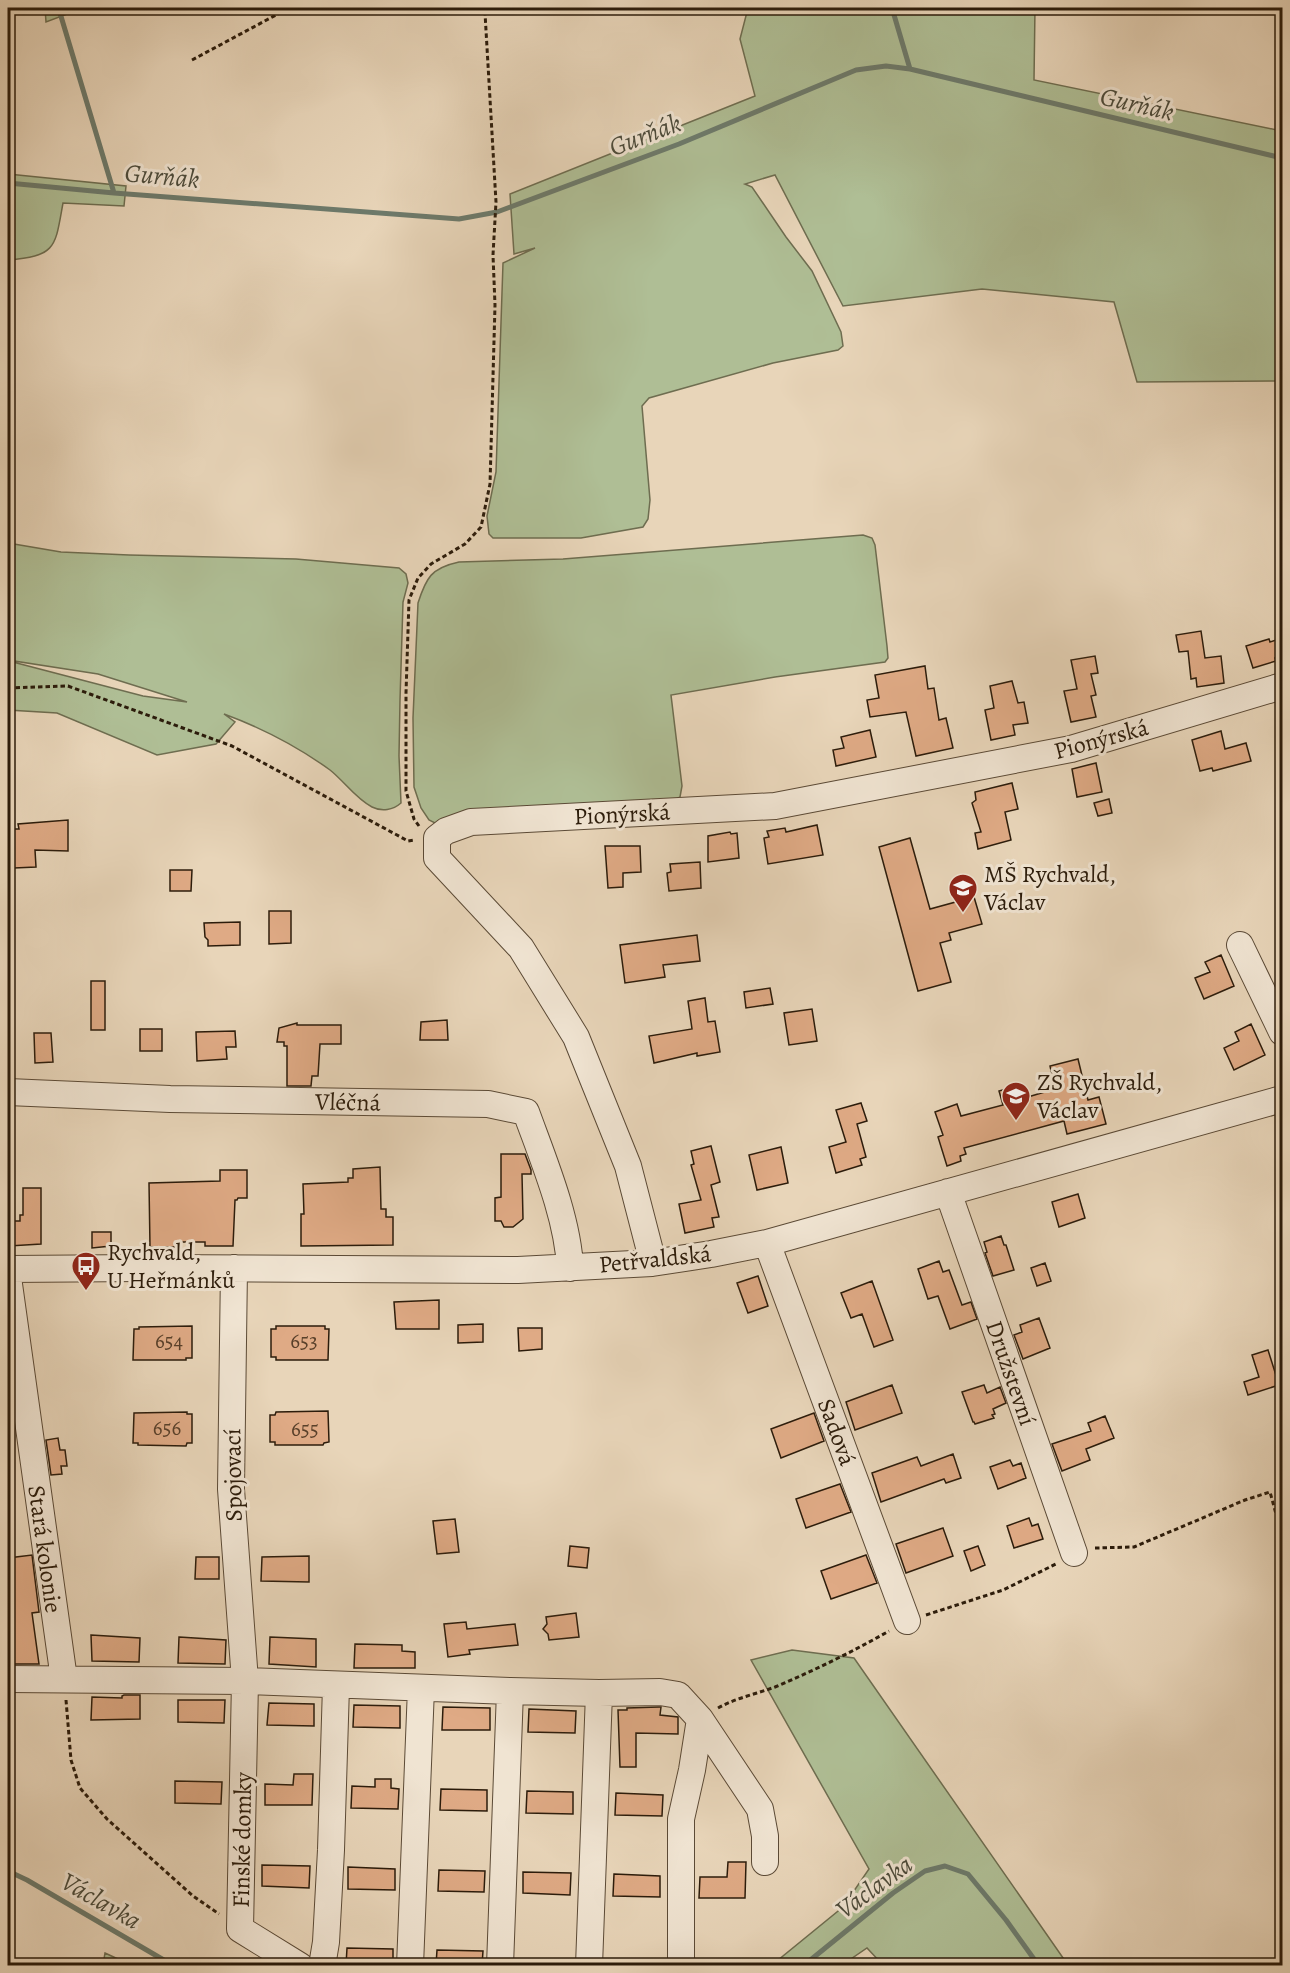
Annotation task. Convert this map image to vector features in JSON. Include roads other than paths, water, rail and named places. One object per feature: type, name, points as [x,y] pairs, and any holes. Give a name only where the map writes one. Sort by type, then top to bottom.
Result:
[{"type":"street","name":"Pionýrská","points":[[652,1263],[628,1166],[576,1037],[521,948],[437,858],[437,838],[446,831],[471,822],[775,806],[1071,749],[1282,686]]},
{"type":"street","points":[[1240,945],[1282,1032]]},
{"type":"street","name":"Vléčná","points":[[8,1092],[181,1100],[488,1104],[526,1112],[564,1229],[570,1268]]},
{"type":"street","name":"Petřvaldská","points":[[8,1269],[518,1270],[652,1263],[767,1243],[948,1192],[1281,1106]]},
{"type":"street","name":"Družstevní","points":[[948,1192],[1074,1553]]},
{"type":"street","name":"Sadová","points":[[767,1243],[907,1621]]},
{"type":"street","name":"Spojovací","points":[[234,1268],[231,1489],[245,1681]]},
{"type":"street","name":"Stará kolonie","points":[[8,1277],[64,1679]]},
{"type":"street","points":[[8,1679],[245,1681],[510,1691],[660,1692],[678,1695],[700,1719],[760,1809],[765,1836],[765,1862]]},
{"type":"street","name":"Finské domky","points":[[245,1681],[240,1929],[300,1965]]},
{"type":"street","points":[[322,1965],[328,1908],[336,1686]]},
{"type":"street","points":[[410,1965],[421,1688]]},
{"type":"street","points":[[500,1965],[510,1691]]},
{"type":"street","points":[[590,1965],[599,1693]]},
{"type":"street","points":[[681,1965],[681,1819],[700,1719]]},
{"type":"waterway","points":[[60,8],[114,193]]},
{"type":"waterway","points":[[892,8],[910,69]]},
{"type":"waterway","name":"Gurňák","points":[[8,183],[459,219],[497,212],[679,144],[856,70],[886,66],[910,69],[1282,158]]},
{"type":"waterway","name":"Václavka","points":[[803,1966],[893,1893],[925,1871],[945,1866],[968,1874],[1006,1920],[1039,1966]]},
{"type":"waterway","name":"Václavka","points":[[8,1871],[174,1966]]},
{"type":"place","name":"MŠ Rychvald, Václav","points":[[963,914]]},
{"type":"place","name":"ZŠ Rychvald, Václav","points":[[1016,1122]]},
{"type":"place","name":"Rychvald, U Heřmánků","points":[[86,1292]]}]
